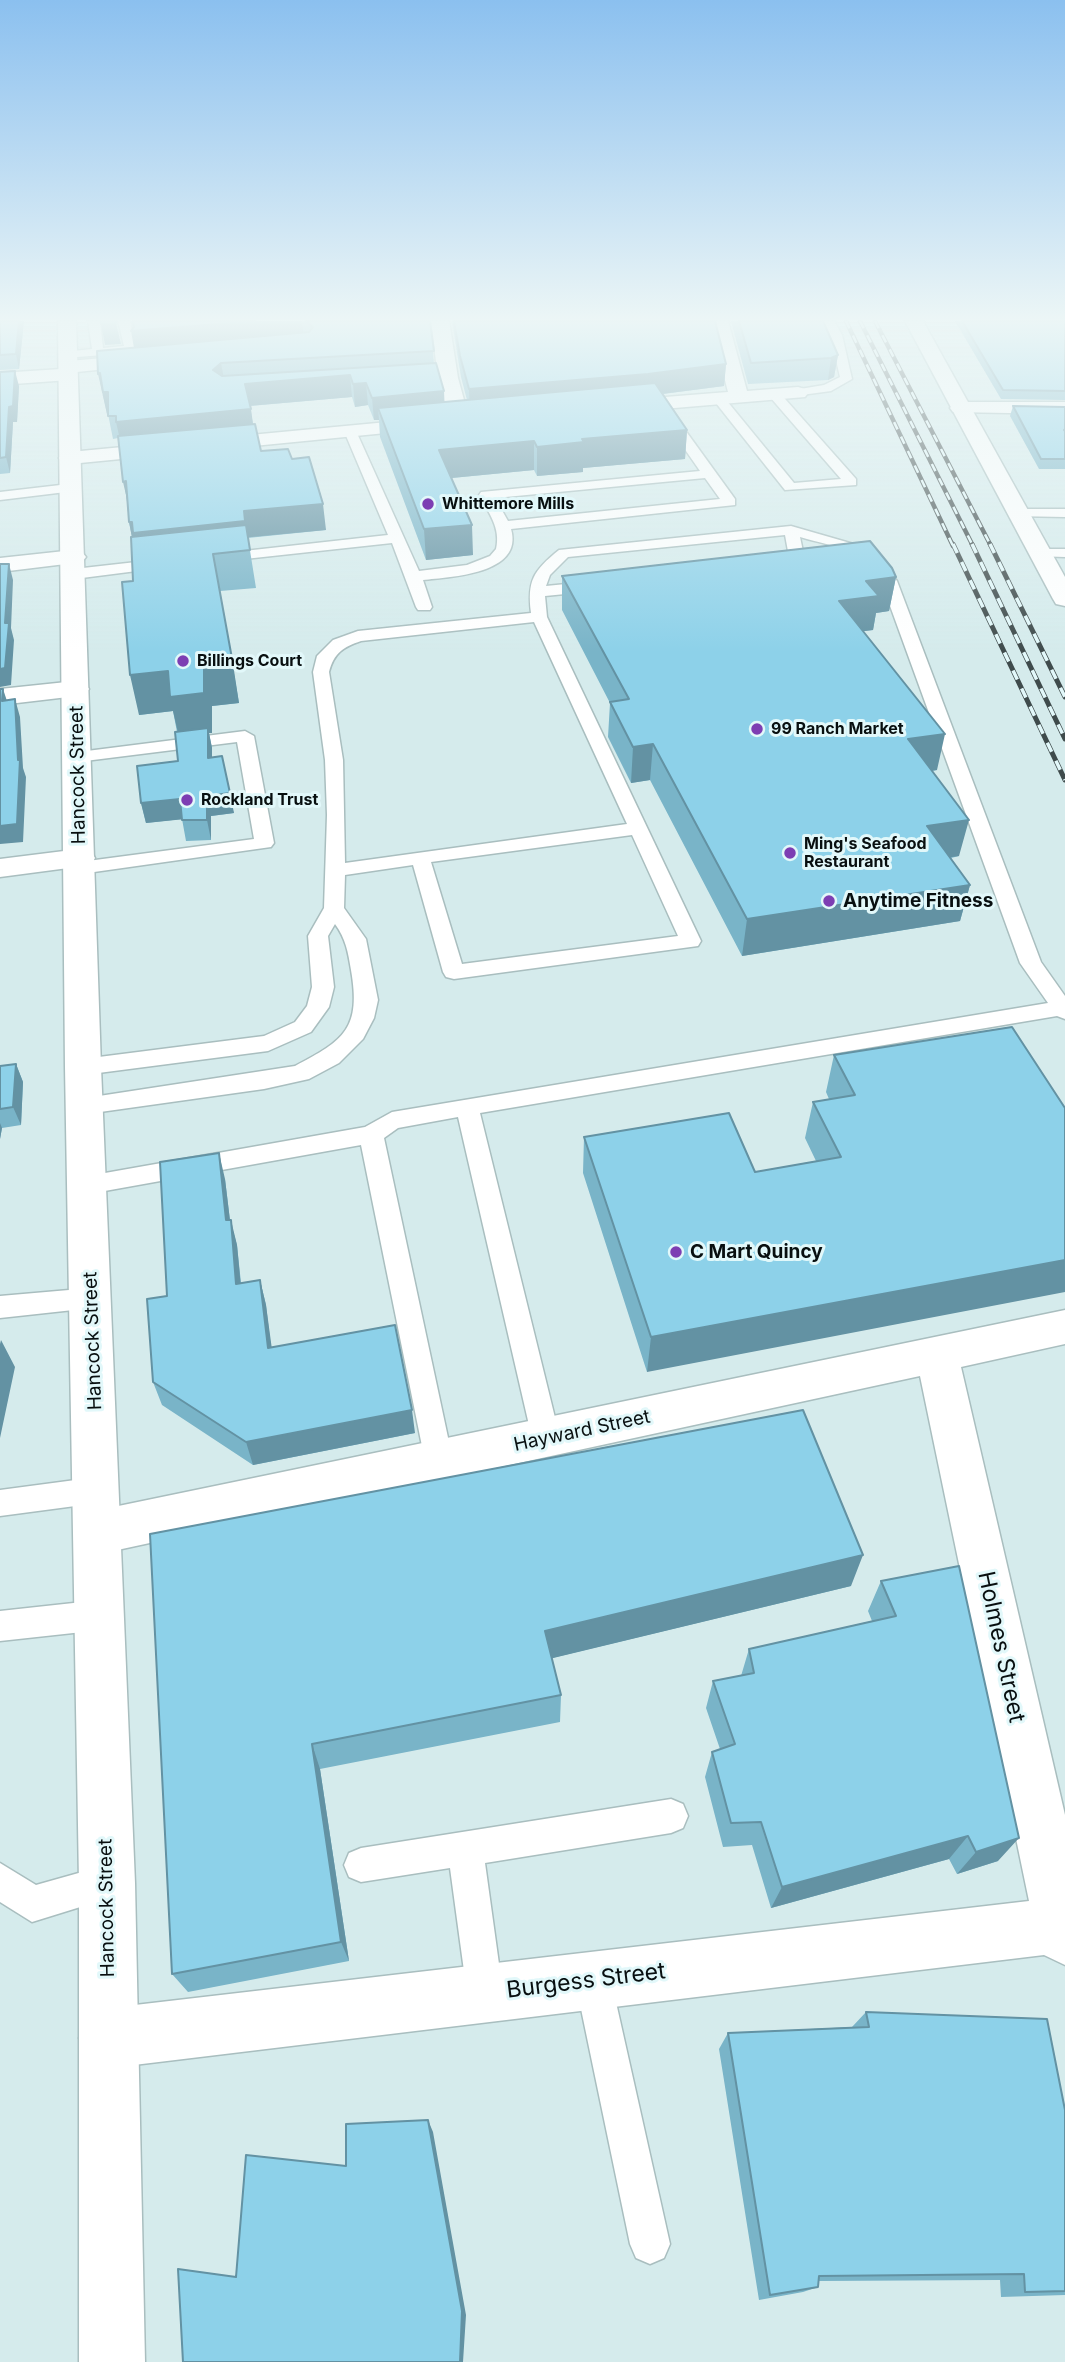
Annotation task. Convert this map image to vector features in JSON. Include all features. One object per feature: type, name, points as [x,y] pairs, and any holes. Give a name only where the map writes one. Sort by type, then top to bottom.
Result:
[{"type":"street","name":"Hancock Street","points":[[70,431],[83,1068],[99,1511],[107,1883],[112,2362]]},
{"type":"street","points":[[70,458],[348,431]]},
{"type":"street","points":[[974,431],[1040,553],[1063,589]]},
{"type":"street","points":[[0,565],[74,566]]},
{"type":"street","points":[[0,697],[76,689]]},
{"type":"street","points":[[0,868],[80,863]]},
{"type":"street","name":"Hayward Street","points":[[99,1511],[439,1461],[1065,1327]]},
{"type":"street","name":"Holmes Street","points":[[937,1356],[1064,1931]]},
{"type":"street","name":"Burgess Street","points":[[109,2038],[593,1980],[1064,1931]]},
{"type":"lane","points":[[350,431],[414,576],[424,607]]},
{"type":"lane","points":[[501,526],[730,502],[678,431]]},
{"type":"lane","points":[[752,431],[790,487],[850,482],[806,431]]},
{"type":"lane","points":[[414,576],[465,570],[496,561],[506,549],[506,536],[486,495],[709,474]]},
{"type":"lane","points":[[0,496],[69,488]]},
{"type":"lane","points":[[1018,513],[1065,513]]},
{"type":"lane","points":[[770,569],[798,566],[791,530]]},
{"type":"lane","points":[[88,1185],[371,1135],[391,1121],[467,1107],[1064,1010],[1031,964],[889,580],[873,559],[859,550],[791,530],[564,553],[542,570],[535,592],[538,617],[691,941],[454,972],[420,857]]},
{"type":"lane","points":[[204,560],[397,538]]},
{"type":"lane","points":[[1040,553],[1065,553]]},
{"type":"lane","points":[[74,566],[177,563]]},
{"type":"lane","points":[[535,592],[618,584]]},
{"type":"lane","points":[[83,1068],[268,1043],[303,1027],[318,1007],[323,987],[318,936],[334,908],[336,815],[334,760],[321,672],[325,656],[340,643],[358,636],[538,617]]},
{"type":"lane","points":[[77,757],[246,736],[258,844]]},
{"type":"lane","points":[[132,750],[162,768]]},
{"type":"lane","points":[[236,758],[258,844]]},
{"type":"lane","points":[[334,870],[638,828]]},
{"type":"lane","points":[[80,863],[258,844]]},
{"type":"lane","points":[[86,1106],[264,1081],[301,1073],[331,1057],[355,1034],[363,1018],[367,1000],[356,939],[334,908]]},
{"type":"lane","points":[[467,1107],[546,1438]]},
{"type":"lane","points":[[371,1135],[439,1461]]},
{"type":"lane","points":[[0,1307],[92,1299]]},
{"type":"lane","points":[[0,1503],[99,1511]]},
{"type":"lane","points":[[0,1626],[101,1615]]},
{"type":"lane","points":[[361,1865],[671,1816]]},
{"type":"lane","points":[[465,1849],[485,1993]]},
{"type":"lane","points":[[0,1881],[32,1904],[107,1883]]},
{"type":"lane","points":[[593,1980],[650,2244]]},
{"type":"building","points":[[0,431],[8,431],[6,457],[0,458]]},
{"type":"building","points":[[172,431],[257,431],[261,451],[288,449],[292,459],[309,457],[323,504],[244,511],[245,521],[133,533],[132,522],[129,522],[126,481],[123,482],[118,436]]},
{"type":"building","points":[[387,431],[673,431],[582,439],[584,442],[537,447],[534,441],[439,450],[472,525],[424,529]]},
{"type":"building","points":[[1026,431],[1065,431],[1065,459],[1041,459]]},
{"type":"building","points":[[246,525],[250,550],[213,554],[233,664],[204,667],[204,693],[170,697],[168,671],[130,675],[122,582],[133,581],[131,537]]},
{"type":"building","points":[[870,541],[896,577],[866,581],[879,596],[839,601],[945,734],[908,739],[969,820],[927,826],[970,885],[747,919],[653,744],[633,747],[610,702],[629,699],[562,576]]},
{"type":"building","points":[[0,564],[9,564],[5,623],[9,623],[5,668],[0,669]]},
{"type":"building","points":[[0,689],[3,689],[2,701],[15,699],[18,760],[20,759],[17,824],[0,826]]},
{"type":"building","points":[[208,728],[208,758],[222,756],[230,793],[207,796],[207,820],[182,820],[180,799],[141,803],[137,766],[178,761],[175,732]]},
{"type":"building","points":[[1012,1027],[1065,1108],[1065,1260],[651,1337],[584,1137],[729,1113],[755,1172],[841,1157],[813,1102],[855,1095],[834,1055]]},
{"type":"building","points":[[16,1064],[13,1107],[0,1109],[0,1066]]},
{"type":"building","points":[[219,1153],[226,1220],[231,1220],[236,1284],[260,1280],[268,1348],[395,1325],[412,1410],[246,1442],[153,1382],[147,1299],[167,1296],[160,1162]]},
{"type":"building","points":[[803,1410],[863,1555],[545,1631],[561,1695],[312,1744],[341,1942],[172,1974],[150,1534]]},
{"type":"building","points":[[959,1566],[1019,1838],[976,1852],[968,1836],[782,1887],[761,1822],[731,1823],[712,1752],[735,1744],[713,1681],[754,1673],[749,1649],[896,1616],[881,1581]]},
{"type":"building","points":[[866,2012],[1047,2019],[1065,2110],[1065,2291],[1025,2292],[1024,2274],[819,2276],[818,2287],[770,2295],[728,2033],[869,2027]]},
{"type":"building","points":[[428,2120],[462,2311],[460,2362],[183,2362],[178,2269],[236,2277],[246,2155],[346,2166],[346,2124]]},
{"type":"railway","points":[[898,431],[953,546]]},
{"type":"railway","points":[[915,431],[972,544]]},
{"type":"railway","points":[[932,431],[991,545]]},
{"type":"railway","points":[[953,544],[1065,780]]},
{"type":"railway","points":[[972,544],[1065,739]]},
{"type":"railway","points":[[991,545],[1065,697]]},
{"type":"place","name":"Whittemore Mills","points":[[428,504]]},
{"type":"place","name":"Billings Court","points":[[183,661]]},
{"type":"place","name":"99 Ranch Market","points":[[757,729]]},
{"type":"place","name":"Rockland Trust","points":[[187,800]]},
{"type":"place","name":"Ming's Seafood Restaurant","points":[[790,853]]},
{"type":"place","name":"Anytime Fitness","points":[[829,901]]},
{"type":"place","name":"C Mart Quincy","points":[[676,1252]]}]
